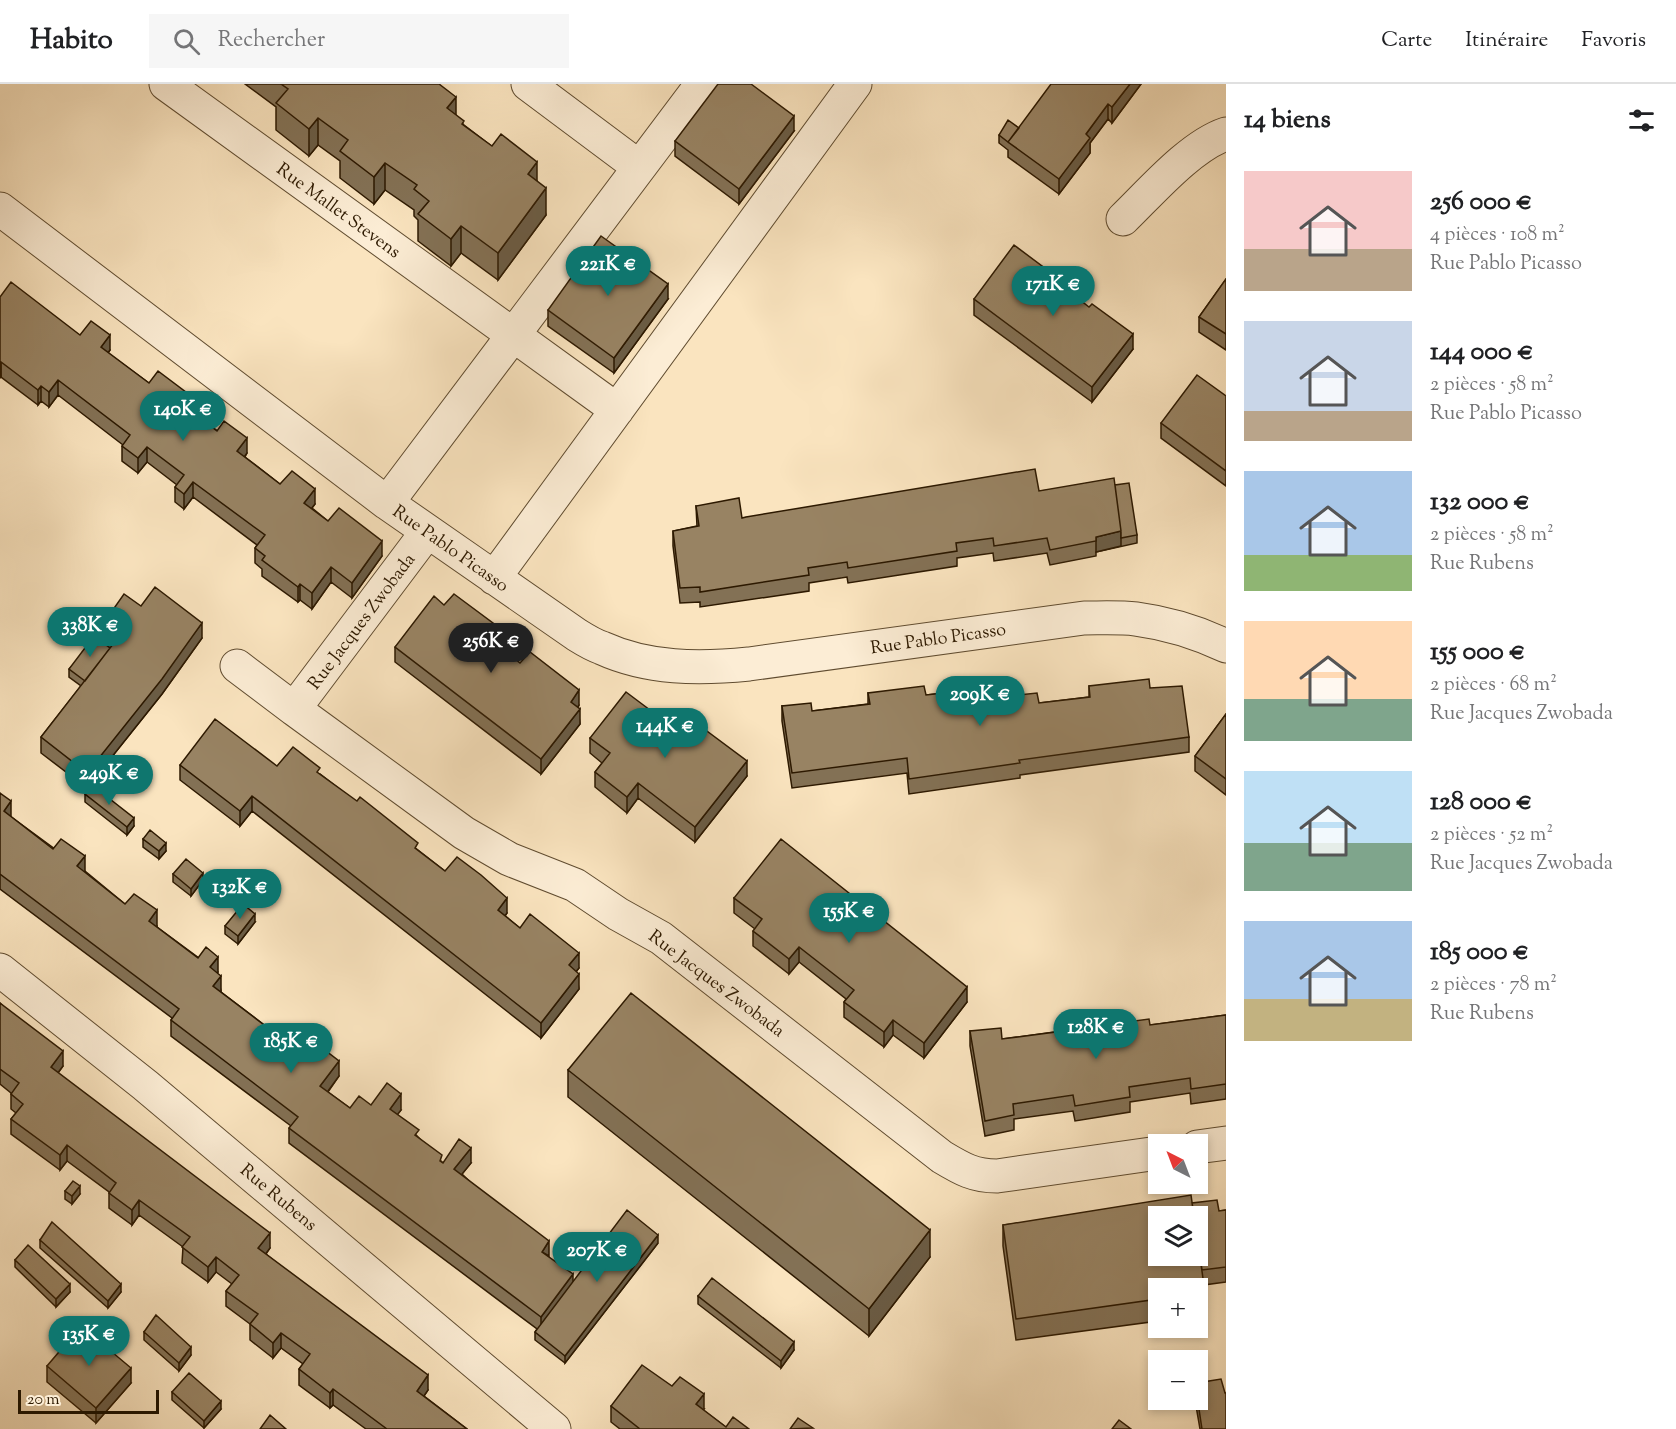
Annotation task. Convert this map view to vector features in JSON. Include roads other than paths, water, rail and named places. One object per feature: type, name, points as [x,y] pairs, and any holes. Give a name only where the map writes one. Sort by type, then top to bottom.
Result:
[{"type":"street","name":"Rue Mallet Stevens","points":[[166,84],[617,410]]},
{"type":"street","points":[[528,84],[639,167]]},
{"type":"street","points":[[387,503],[702,84]]},
{"type":"street","points":[[494,578],[855,84]]},
{"type":"street","points":[[1123,219],[1187,157],[1205,144],[1226,134]]},
{"type":"street","name":"Rue Pablo Picasso","points":[[0,209],[387,503],[577,635],[602,648],[659,664],[719,667],[1084,618],[1136,619],[1160,624],[1226,646]]},
{"type":"street","name":"Rue Jacques Zwobada","points":[[294,709],[427,532]]},
{"type":"street","name":"Rue Jacques Zwobada","points":[[237,666],[464,833],[509,859],[574,885],[618,914],[661,938],[942,1157],[964,1170],[980,1176],[997,1176],[1148,1154]]},
{"type":"street","name":"Rue Rubens","points":[[0,970],[145,1085],[554,1429]]},
{"type":"street","points":[[1208,1145],[1226,1143]]}]
